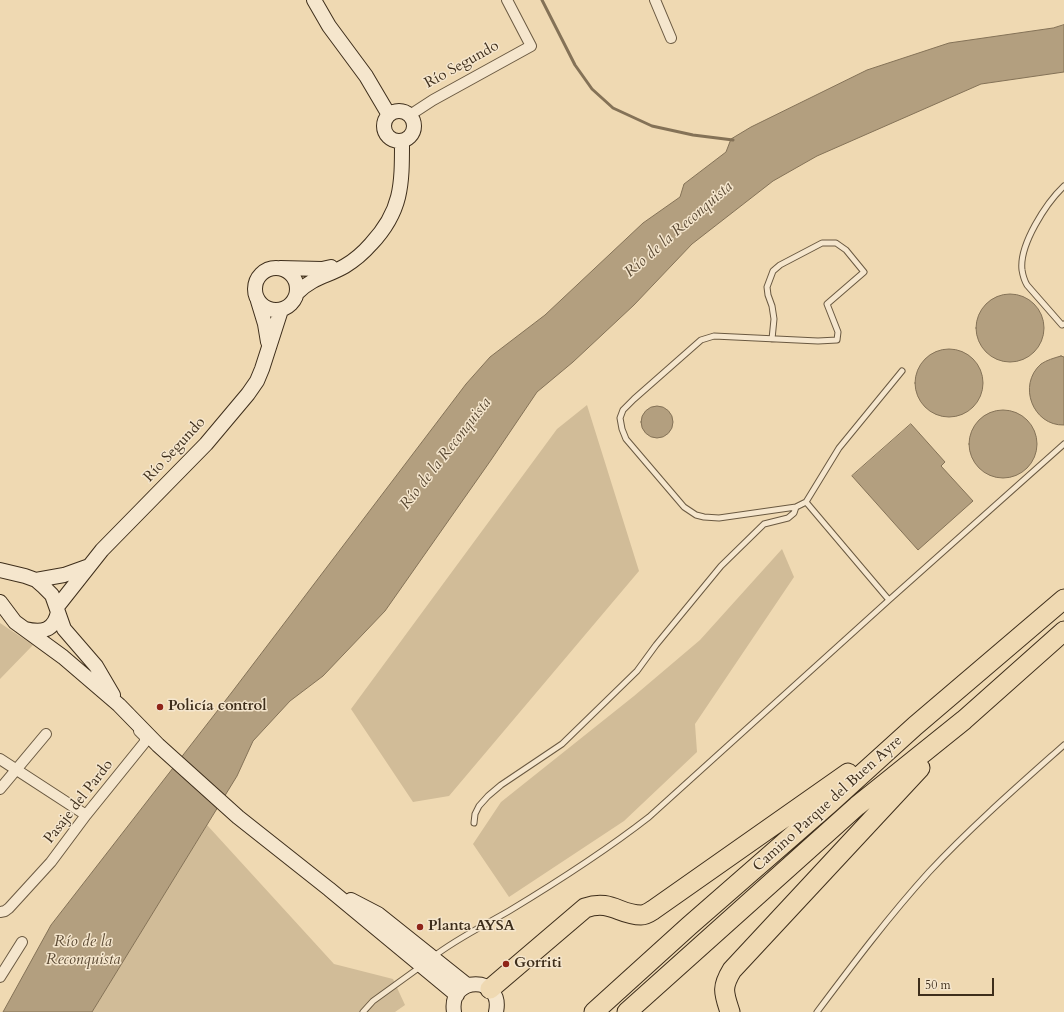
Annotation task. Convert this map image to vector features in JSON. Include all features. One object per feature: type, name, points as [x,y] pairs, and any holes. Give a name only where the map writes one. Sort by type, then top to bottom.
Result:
[{"type":"highway","name":"Camino Parque del Buen Ayre","points":[[594,1012],[914,726],[1064,599]]},
{"type":"highway","name":"Camino Parque del Buen Ayre","points":[[627,1012],[857,806],[964,720],[1064,632]]},
{"type":"highway","points":[[717,1012],[728,1003],[725,981],[732,970],[964,720]]},
{"type":"highway","points":[[490,989],[585,908],[595,905],[611,906],[632,914],[643,915],[653,910],[914,726]]},
{"type":"street","points":[[314,0],[329,26],[366,76],[389,115]]},
{"type":"street","name":"Río Segundo","points":[[410,116],[433,100],[531,46],[507,0]]},
{"type":"street","points":[[655,0],[671,38]]},
{"type":"street","points":[[395,111],[400,111],[410,116],[413,119],[414,129],[410,137],[402,142],[392,140],[384,132],[384,122],[389,115],[395,111]]},
{"type":"street","points":[[298,292],[312,280],[333,273],[348,264],[377,238],[391,217],[400,191],[402,142]]},
{"type":"street","points":[[277,268],[284,269],[295,278],[298,285],[298,292],[296,299],[291,305],[281,310],[274,311],[267,309],[261,304],[255,292],[255,284],[263,272],[277,268],[322,269],[348,264]]},
{"type":"street","name":"Río Segundo","points":[[257,298],[265,324],[269,347]]},
{"type":"street","name":"Río Segundo","points":[[25,629],[35,631],[48,628],[56,620],[57,610],[102,550],[206,444],[248,394],[257,381],[262,369],[281,310]]},
{"type":"street","points":[[2,572],[36,580],[64,575],[89,566]]},
{"type":"street","points":[[36,580],[52,595],[64,628],[96,666],[119,705]]},
{"type":"street","points":[[0,602],[15,622],[63,657],[119,705],[158,745],[238,817],[329,889],[427,962],[467,985]]},
{"type":"street","name":"Pasaje del Pardo","points":[[0,912],[9,908],[51,862],[86,815],[145,742],[145,737],[121,715],[117,709],[119,705]]},
{"type":"street","points":[[0,789],[46,734]]},
{"type":"street","points":[[0,758],[86,815]]},
{"type":"street","points":[[0,977],[22,942]]},
{"type":"street","points":[[427,962],[457,995]]},
{"type":"street","points":[[454,1012],[454,1001],[459,991],[467,985],[475,984],[483,985],[490,989],[496,996],[498,1006],[496,1012]]},
{"type":"lane","points":[[1063,326],[1027,285],[1023,278],[1022,269],[1023,258],[1029,239],[1040,217],[1050,200],[1064,186]]},
{"type":"lane","points":[[772,339],[774,319],[767,287],[773,271],[780,265],[822,243],[836,243],[846,250],[864,272],[827,304],[838,332],[837,340],[818,341],[772,339],[714,336],[701,340],[623,410],[620,418],[626,439],[684,507],[696,515],[719,518],[796,507],[806,502],[839,448],[902,371]]},
{"type":"lane","points":[[362,1012],[373,1001],[448,945],[515,907],[582,866],[648,817],[1064,444]]},
{"type":"lane","points":[[806,502],[889,600]]},
{"type":"lane","points":[[474,824],[475,814],[479,806],[488,796],[501,784],[562,744],[637,670],[726,561],[764,524],[788,518],[794,513],[796,507]]},
{"type":"lane","points":[[817,1012],[886,921],[929,872],[970,830],[1064,745]]},
{"type":"shaded area","points":[[587,405],[639,571],[449,796],[413,802],[351,709],[557,429]]},
{"type":"shaded area","points":[[782,549],[794,577],[695,724],[697,752],[624,821],[509,897],[473,844],[501,802],[634,696],[700,640]]},
{"type":"shaded area","points":[[0,623],[33,645],[0,679]]},
{"type":"shaded area","points":[[207,825],[334,964],[393,979],[405,1005],[395,1012],[92,1012]]},
{"type":"water","name":"Río de la Reconquista","points":[[1064,25],[1064,72],[981,84],[817,156],[773,181],[692,244],[634,305],[573,362],[537,392],[385,611],[323,676],[290,701],[253,741],[237,776],[92,1012],[3,1012],[51,925],[232,692],[466,384],[490,357],[545,315],[643,223],[680,197],[684,184],[726,152],[731,139],[751,127],[867,70],[949,43],[1053,28]]},
{"type":"water","points":[[1003,294],[1017,294],[1029,299],[1039,309],[1044,321],[1044,335],[1039,347],[1029,357],[1017,362],[1003,362],[991,357],[981,347],[976,335],[976,321],[981,309],[991,299]]},
{"type":"water","points":[[942,349],[956,349],[968,354],[978,364],[983,376],[983,390],[978,402],[968,412],[956,417],[942,417],[930,412],[920,402],[915,390],[915,376],[920,364],[930,354]]},
{"type":"water","points":[[1061,356],[1064,357],[1064,425],[1053,424],[1044,419],[1037,412],[1032,403],[1030,393],[1030,383],[1034,373],[1041,364]]},
{"type":"water","points":[[654,406],[660,406],[670,413],[673,422],[672,428],[666,435],[660,438],[654,438],[644,431],[641,425],[641,419],[648,409]]},
{"type":"water","points":[[996,410],[1010,410],[1022,415],[1032,425],[1037,437],[1037,451],[1032,463],[1022,473],[1010,478],[996,478],[984,473],[974,463],[969,451],[969,437],[974,425],[984,415]]},
{"type":"water","points":[[911,424],[945,462],[941,466],[973,501],[918,550],[852,476]]},
{"type":"waterway","points":[[542,0],[575,65],[592,89],[613,108],[652,126],[693,135],[733,140]]},
{"type":"place","name":"Policía control","points":[[160,707]]},
{"type":"place","name":"Planta AYSA","points":[[420,927]]},
{"type":"place","name":"Gorriti","points":[[506,964]]}]
